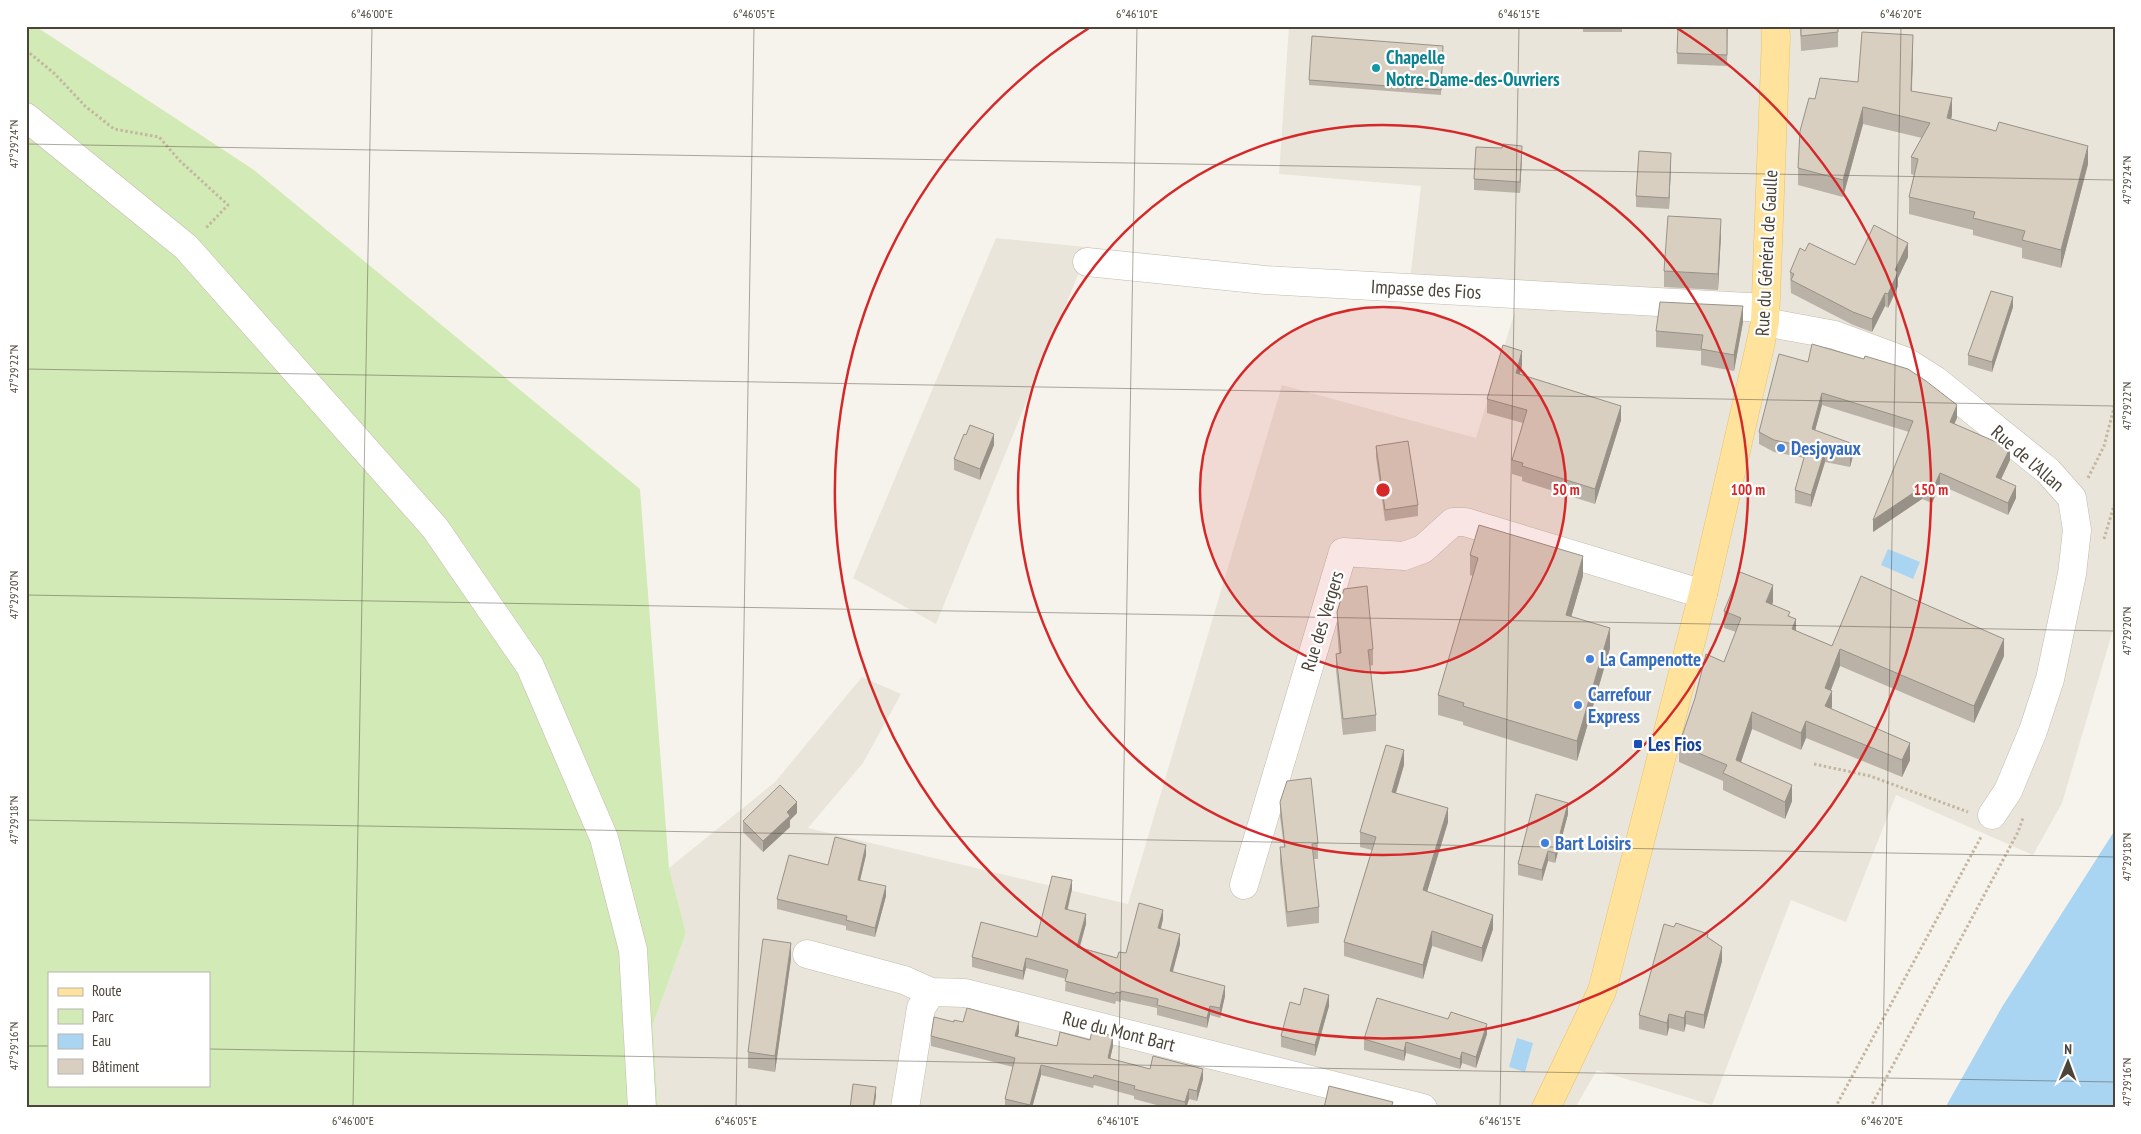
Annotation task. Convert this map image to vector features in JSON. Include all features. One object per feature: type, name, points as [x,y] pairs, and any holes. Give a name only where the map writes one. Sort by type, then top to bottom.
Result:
[{"type":"main road","name":"Rue du Général de Gaulle","points":[[1546,1108],[1602,991],[1703,594],[1765,315],[1775,26]]},
{"type":"street","points":[[26,117],[186,248],[435,528],[530,666],[604,838],[633,950],[642,1108]]},
{"type":"street","name":"Impasse des Fios","points":[[1087,262],[1265,280],[1765,315]]},
{"type":"street","name":"Rue de l'Allan","points":[[1765,315],[1835,335],[1905,361],[1936,380],[2048,471],[2072,498],[2077,530],[2072,574],[2050,679],[2033,731],[2008,790],[1992,816]]},
{"type":"street","name":"Rue des Vergers","points":[[1244,885],[1343,552],[1404,556],[1423,549],[1453,522],[1465,522],[1703,594]]},
{"type":"street","points":[[807,954],[904,980],[931,992],[921,1008],[905,1108]]},
{"type":"street","name":"Rue du Mont Bart","points":[[931,992],[965,993],[1423,1108]]},
{"type":"path","points":[[26,50],[54,74],[84,106],[114,129],[159,137],[180,161],[228,205],[186,248]]},
{"type":"path","points":[[2072,498],[2089,476],[2101,454],[2115,404]]},
{"type":"path","points":[[1814,764],[1870,776],[1965,812],[1992,816],[1835,1108]]},
{"type":"shaded area","points":[[1289,26],[2115,26],[2115,623],[2062,803],[2033,855],[1896,795],[1846,922],[1791,900],[1712,1105],[1597,1070],[1575,1108],[658,1108],[653,1024],[686,933],[669,868],[775,782],[862,677],[901,694],[863,763],[808,828],[1128,904],[1282,385],[1476,438],[1516,308],[1080,270],[936,624],[853,578],[996,238],[1410,280],[1421,186],[1279,174]]},
{"type":"green space","points":[[26,26],[35,26],[254,170],[640,489],[669,868],[686,933],[653,1024],[658,1108],[26,1108]]},
{"type":"water","points":[[1888,549],[1920,562],[1913,579],[1881,565]]},
{"type":"water","points":[[2115,830],[2115,1106],[2113,1108],[1945,1108],[2002,1007]]},
{"type":"water","points":[[1517,1038],[1533,1043],[1525,1072],[1509,1067]]},
{"type":"building","points":[[1678,26],[1727,26],[1727,55],[1677,53]]},
{"type":"building","points":[[1801,26],[1838,26],[1838,32],[1801,36]]},
{"type":"building","points":[[1862,32],[1913,35],[1911,91],[1952,98],[1947,118],[1996,131],[1999,122],[2088,146],[2061,250],[2022,240],[2025,231],[1973,218],[1975,212],[1909,197],[1918,159],[1911,157],[1930,123],[1863,107],[1843,180],[1798,168],[1800,131],[1809,98],[1815,99],[1820,78],[1858,82]]},
{"type":"building","name":"Chapelle Notre-Dame-des-Ouvriers","points":[[1312,36],[1443,46],[1441,90],[1309,80]]},
{"type":"building","points":[[1503,144],[1522,146],[1520,182],[1474,179],[1476,147],[1502,148]]},
{"type":"building","points":[[1639,151],[1671,153],[1669,198],[1636,196]]},
{"type":"building","points":[[1668,216],[1721,219],[1718,274],[1664,271]]},
{"type":"building","points":[[1874,225],[1908,243],[1895,270],[1898,272],[1888,294],[1885,293],[1872,319],[1853,312],[1791,280],[1794,274],[1790,272],[1800,248],[1805,251],[1809,243],[1855,265]]},
{"type":"building","points":[[1991,291],[2013,297],[1992,362],[1968,355]]},
{"type":"building","points":[[1660,302],[1743,306],[1734,355],[1701,349],[1703,335],[1656,331]]},
{"type":"building","points":[[1812,344],[1864,359],[1865,356],[1908,369],[1957,405],[1950,422],[2010,448],[1996,477],[2016,486],[2008,503],[1940,473],[1932,491],[1922,487],[1873,520],[1913,421],[1822,393],[1812,429],[1853,444],[1850,455],[1825,450],[1811,495],[1795,490],[1807,447],[1774,440],[1759,432],[1779,354],[1808,362]]},
{"type":"building","points":[[1503,345],[1522,351],[1516,373],[1621,406],[1595,489],[1522,466],[1523,463],[1512,460],[1527,410],[1487,399]]},
{"type":"building","points":[[970,425],[994,434],[980,469],[954,459],[964,434],[966,435]]},
{"type":"building","points":[[1408,441],[1418,505],[1385,510],[1376,446]]},
{"type":"building","points":[[1479,525],[1583,556],[1566,615],[1610,628],[1577,741],[1463,706],[1464,703],[1438,695],[1478,558],[1470,555]]},
{"type":"building","points":[[1740,572],[1773,585],[1766,602],[1790,612],[1788,616],[1796,619],[1792,629],[1832,646],[1861,576],[2004,639],[1974,706],[1840,649],[1825,688],[1832,691],[1825,706],[1910,743],[1902,760],[1806,721],[1801,733],[1752,712],[1736,760],[1792,785],[1785,802],[1723,773],[1727,765],[1679,745],[1695,698],[1706,654],[1724,662],[1741,618],[1724,611]]},
{"type":"building","points":[[1367,586],[1373,649],[1368,650],[1376,715],[1343,719],[1336,654],[1341,653],[1337,612],[1344,589]]},
{"type":"building","points":[[1386,745],[1404,750],[1392,792],[1448,808],[1423,890],[1493,915],[1482,948],[1432,931],[1423,965],[1344,942],[1376,837],[1360,832]]},
{"type":"building","points":[[1311,778],[1318,843],[1312,844],[1319,907],[1287,912],[1280,847],[1285,847],[1280,802],[1287,781]]},
{"type":"building","points":[[780,785],[797,802],[787,812],[790,816],[763,841],[743,821]]},
{"type":"building","points":[[1536,794],[1568,803],[1555,853],[1548,851],[1542,870],[1518,864]]},
{"type":"building","points":[[835,837],[866,845],[858,880],[886,886],[875,928],[846,920],[847,916],[777,899],[789,855],[828,865]]},
{"type":"building","points":[[1052,876],[1072,880],[1065,909],[1086,914],[1077,947],[1117,958],[1119,952],[1126,953],[1139,903],[1163,910],[1158,928],[1180,934],[1170,971],[1225,986],[1220,1008],[1210,1006],[1207,1018],[1157,1005],[1158,999],[1121,991],[1121,993],[1116,992],[1115,994],[1065,981],[1068,970],[1026,958],[1023,971],[972,957],[981,922],[1037,937]]},
{"type":"building","points":[[1676,923],[1708,934],[1707,937],[1722,947],[1704,1015],[1686,1011],[1684,1018],[1669,1014],[1667,1023],[1639,1015],[1664,924],[1674,927]]},
{"type":"building","points":[[763,939],[791,943],[775,1056],[748,1052]]},
{"type":"building","points":[[1304,988],[1329,995],[1315,1045],[1281,1036],[1290,1002],[1300,1005]]},
{"type":"building","points":[[1377,998],[1448,1019],[1451,1012],[1487,1024],[1476,1057],[1462,1052],[1460,1059],[1406,1042],[1404,1051],[1364,1039]]},
{"type":"building","points":[[967,1008],[1019,1022],[1015,1036],[1057,1046],[1060,1032],[1090,1040],[1092,1031],[1113,1036],[1108,1058],[1150,1069],[1153,1056],[1203,1069],[1197,1091],[1189,1089],[1185,1102],[1134,1089],[1135,1086],[1094,1075],[1093,1078],[1041,1065],[1030,1105],[1005,1099],[1015,1058],[931,1036],[934,1017],[954,1022],[954,1020],[963,1022]]},
{"type":"building","points":[[853,1084],[876,1087],[873,1108],[850,1108]]},
{"type":"building","points":[[1329,1086],[1393,1102],[1391,1108],[1324,1108]]},
{"type":"place","name":"Chapelle Notre-Dame-des-Ouvriers","points":[[1376,68]]},
{"type":"place","name":"Desjoyaux","points":[[1781,448]]},
{"type":"place","name":"La Campenotte","points":[[1590,659]]},
{"type":"place","name":"Carrefour Express","points":[[1578,705]]},
{"type":"place","name":"Les Fios","points":[[1638,744]]},
{"type":"place","name":"Bart Loisirs","points":[[1545,843]]}]
